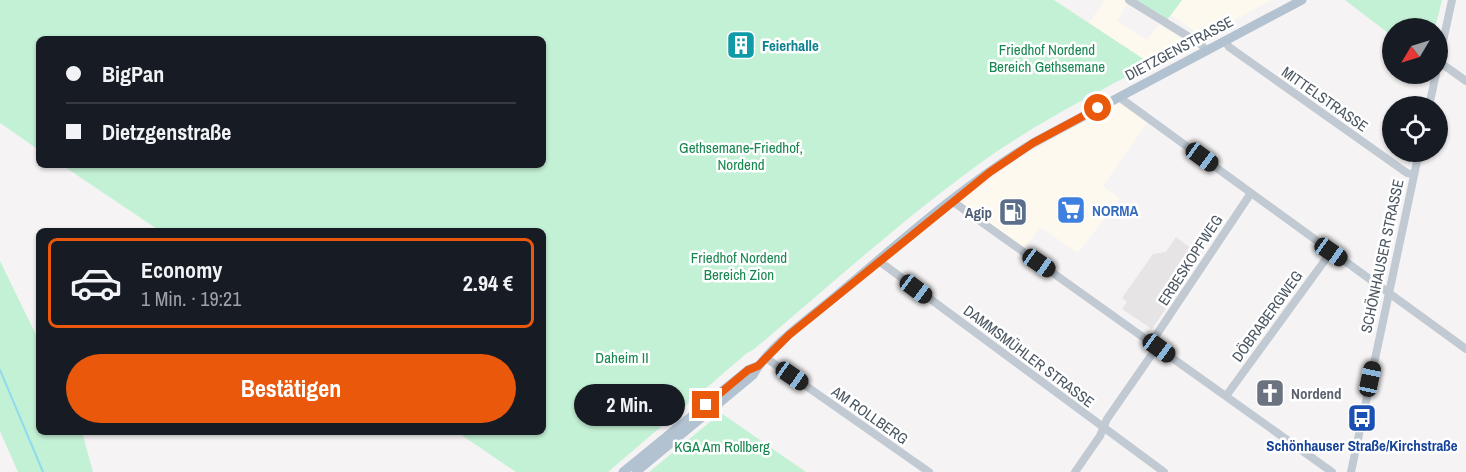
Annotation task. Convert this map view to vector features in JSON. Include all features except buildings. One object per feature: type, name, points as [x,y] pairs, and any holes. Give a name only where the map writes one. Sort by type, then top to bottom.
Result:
[{"type":"main road","name":"DIETZGENSTRASSE","points":[[636,472],[753,375],[758,366],[789,335],[952,201],[1023,149],[1302,0]]},
{"type":"main road","name":"DIETZGENSTRASSE","points":[[623,472],[748,370],[758,366]]},
{"type":"street","points":[[1130,0],[1202,45],[1205,51]]},
{"type":"street","points":[[1448,18],[1452,0]]},
{"type":"street","name":"MITTELSTRASSE","points":[[1225,41],[1229,47],[1407,173],[1414,175]]},
{"type":"street","points":[[1448,68],[1466,81]]},
{"type":"street","points":[[1119,97],[1466,349]]},
{"type":"street","name":"SCHÖNHAUSER STRASSE","points":[[1351,472],[1417,162]]},
{"type":"street","name":"ERBESKOPFWEG","points":[[1075,472],[1251,193]]},
{"type":"street","points":[[952,201],[1332,472]]},
{"type":"street","name":"DÖBRABERGWEG","points":[[1226,396],[1331,252]]},
{"type":"street","name":"DAMMSMÜHLER STRASSE","points":[[879,261],[1164,472]]},
{"type":"street","name":"AM ROLLBERG","points":[[766,358],[929,472]]},
{"type":"shaded area","points":[[1105,0],[1123,0],[1128,3],[1117,21],[1147,40],[1159,24],[1189,44],[1151,64],[1089,23]]},
{"type":"shaded area","points":[[1182,0],[1272,0],[1203,37],[1171,15]]},
{"type":"shaded area","points":[[1119,103],[1147,123],[1103,186],[1120,198],[1078,253],[1040,227],[1025,248],[965,206],[963,201],[965,198],[1021,157]]},
{"type":"shaded area","points":[[1176,237],[1201,256],[1152,329],[1122,309],[1127,302],[1122,298],[1153,254],[1166,252]]},
{"type":"green space","name":"Gethsemane-Friedhof, Nordend","points":[[0,0],[1054,0],[1151,64],[1031,130],[993,154],[931,200],[608,472],[516,472],[461,435],[546,435],[546,228],[156,228],[66,168],[546,168],[546,36],[36,36],[36,148],[0,123]]},
{"type":"green space","points":[[1135,0],[1182,0],[1167,20]]},
{"type":"green space","points":[[1345,0],[1442,0],[1438,18],[1382,18],[1382,28]]},
{"type":"green space","points":[[0,261],[36,335],[36,435],[83,435],[93,472],[18,472],[0,431]]},
{"type":"green space","name":"KGA Am Rollberg","points":[[721,413],[806,472],[649,472]]},
{"type":"waterway","points":[[0,370],[43,472]]},
{"type":"place","name":"Feierhalle","points":[[741,45]]},
{"type":"place","name":"NORMA","points":[[1071,210]]},
{"type":"place","name":"Agip","points":[[1013,212]]},
{"type":"place","name":"Nordend","points":[[1270,393]]},
{"type":"place","name":"Schönhauser Straße/Kirchstraße","points":[[1362,418]]},
{"type":"route","points":[[706,405],[748,370],[758,366],[789,335],[962,193],[1033,143],[1098,108]]},
{"type":"park label","name":"Friedhof Nordend Bereich Gethsemane","points":[[1047,58]]},
{"type":"park label","name":"Friedhof Nordend Bereich Zion","points":[[739,266]]},
{"type":"park label","name":"Daheim II","points":[[622,357]]}]
